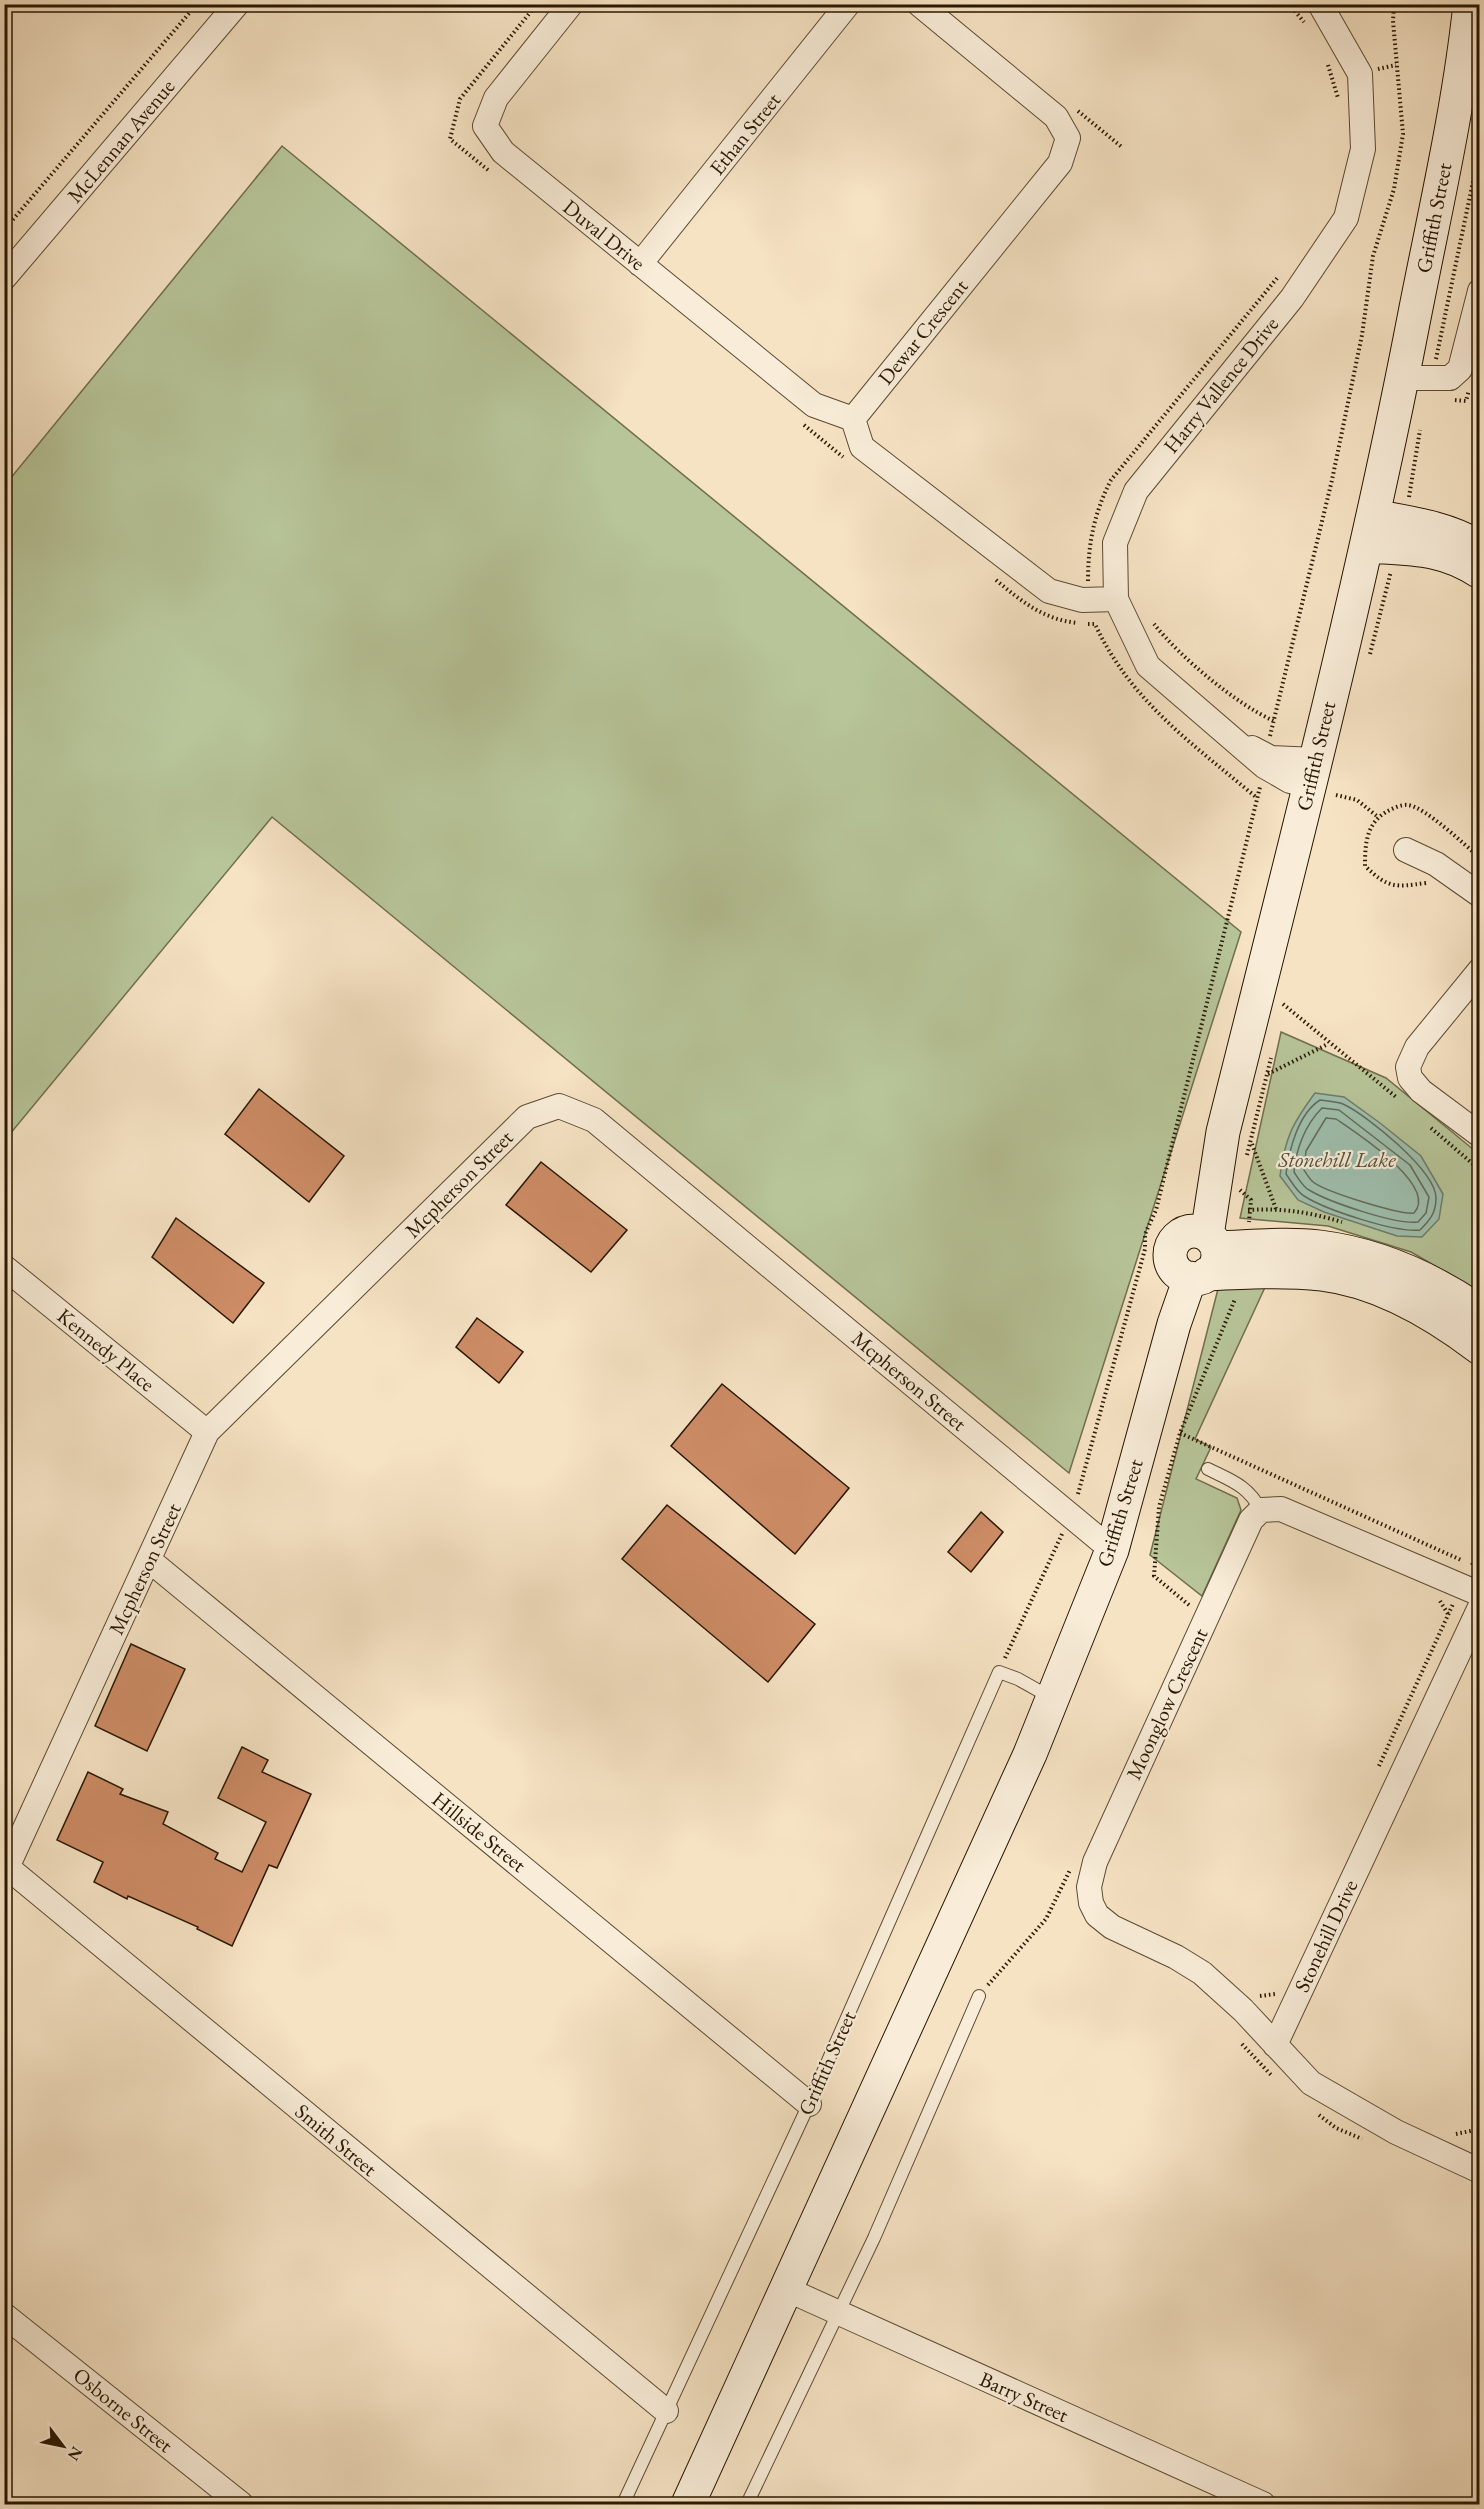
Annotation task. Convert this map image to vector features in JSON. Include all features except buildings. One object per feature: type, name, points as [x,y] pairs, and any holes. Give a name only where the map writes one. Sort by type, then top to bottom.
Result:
[{"type":"street","name":"McLennan Avenue","points":[[4,278],[237,4]]},
{"type":"street","name":"Duval Drive","points":[[571,4],[496,98],[485,126],[502,152],[814,405],[853,419]]},
{"type":"street","name":"Ethan Street","points":[[640,264],[848,4]]},
{"type":"street","name":"Dewar Crescent","points":[[853,419],[1060,163],[1068,138],[1056,117],[919,4]]},
{"type":"street","name":"Harry Vallence Drive","points":[[1320,4],[1360,74],[1363,149],[1346,218],[1292,298],[1136,491],[1115,543],[1116,599],[1148,666],[1234,739],[1290,781],[1320,781]]},
{"type":"street","name":"Griffith Street","points":[[688,2505],[1030,1754],[1112,1550],[1174,1324],[1237,1138],[1320,781],[1370,531],[1417,378],[1470,4]]},
{"type":"street","name":"Griffith Street","points":[[1464,57],[1479,8]]},
{"type":"street","points":[[1417,378],[1450,378],[1460,369],[1479,291]]},
{"type":"street","points":[[853,419],[862,447],[1049,591],[1083,600],[1116,599]]},
{"type":"street","points":[[1370,531],[1435,528],[1461,537],[1479,548]]},
{"type":"street","points":[[1370,531],[1439,552],[1465,562],[1479,572]]},
{"type":"street","points":[[1406,850],[1436,864],[1479,895]]},
{"type":"street","points":[[1479,970],[1417,1047],[1407,1066],[1410,1078],[1421,1091],[1479,1135]]},
{"type":"street","name":"Mcpherson Street","points":[[6,1871],[207,1432],[527,1117],[559,1106],[594,1120],[1112,1550]]},
{"type":"street","points":[[1249,1259],[1317,1247],[1373,1258],[1457,1296],[1479,1312]]},
{"type":"street","points":[[1198,1257],[1249,1259],[1324,1274],[1378,1288],[1420,1308],[1479,1348]]},
{"type":"street","name":"Kennedy Place","points":[[4,1267],[207,1432]]},
{"type":"street","points":[[1261,1509],[1281,1509],[1471,1590]]},
{"type":"street","name":"Moonglow Crescent","points":[[1261,1509],[1251,1520],[1100,1851],[1092,1870],[1089,1887],[1091,1903],[1097,1915],[1112,1927],[1167,1953],[1202,1973],[1243,2010],[1275,2045]]},
{"type":"street","name":"Hillside Street","points":[[148,1560],[809,2104]]},
{"type":"street","name":"Stonehill Drive","points":[[1275,2045],[1479,1607]]},
{"type":"street","name":"Smith Street","points":[[6,1871],[666,2411]]},
{"type":"street","points":[[1275,2045],[1311,2083],[1396,2132],[1479,2171]]},
{"type":"street","name":"Barry Street","points":[[786,2289],[1263,2505]]},
{"type":"street","name":"Osborne Street","points":[[4,2315],[241,2505]]},
{"type":"lane","points":[[1208,1469],[1243,1486],[1253,1494],[1261,1509]]},
{"type":"lane","points":[[999,1672],[1018,1679],[1052,1698]]},
{"type":"lane","name":"Griffith Street","points":[[623,2505],[809,2104],[999,1672]]},
{"type":"lane","points":[[747,2505],[873,2238],[979,1996]]},
{"type":"path","points":[[4,230],[197,4]]},
{"type":"path","points":[[1289,4],[1305,24]]},
{"type":"path","points":[[999,1672],[1055,1544],[1072,1517],[1145,1249],[1145,1234],[1156,1210],[1332,480],[1362,334],[1372,256],[1394,189],[1403,134],[1394,4]]},
{"type":"path","points":[[1326,61],[1338,101]]},
{"type":"path","points":[[1374,62],[1379,78]]},
{"type":"path","points":[[1417,378],[1479,148]]},
{"type":"path","points":[[1095,624],[1088,581],[1088,555],[1096,515],[1111,480],[1281,273]]},
{"type":"path","points":[[1409,500],[1422,420]]},
{"type":"path","points":[[1370,654],[1392,570]]},
{"type":"path","points":[[1152,622],[1179,651],[1244,706],[1274,721]]},
{"type":"path","points":[[1320,781],[1357,800],[1378,817]]},
{"type":"path","points":[[1281,1016],[1283,1004],[1400,1101]]},
{"type":"path","points":[[1267,1074],[1328,1043]]},
{"type":"path","points":[[1244,1165],[1237,1138],[1267,1074],[1272,1051]]},
{"type":"path","points":[[1426,1124],[1479,1170]]},
{"type":"path","points":[[1237,1138],[1276,1209]]},
{"type":"path","points":[[1192,1607],[1154,1576],[1159,1506],[1180,1433],[1249,1259],[1248,1210],[1251,1200],[1236,1187]]},
{"type":"path","points":[[1180,1433],[1472,1565]]},
{"type":"path","points":[[1379,1767],[1448,1614],[1471,1590],[1472,1565],[1479,1548]]},
{"type":"path","points":[[1438,1598],[1448,1614]]},
{"type":"path","points":[[979,1996],[1047,1919],[1074,1861]]},
{"type":"path","points":[[1252,1989],[1261,1996],[1275,1996],[1280,1985]]},
{"type":"path","points":[[1447,2130],[1458,2135],[1475,2130],[1479,2119]]},
{"type":"shaded area","points":[[282,146],[1241,932],[1069,1473],[272,817],[5,1140],[5,485]]},
{"type":"shaded area","points":[[1281,1032],[1386,1078],[1479,1154],[1479,1291],[1411,1252],[1328,1226],[1240,1218]]},
{"type":"shaded area","points":[[1267,1283],[1195,1439],[1211,1447],[1196,1479],[1237,1498],[1241,1510],[1202,1596],[1150,1555],[1218,1289]]},
{"type":"water","name":"Stonehill Lake","points":[[1315,1093],[1344,1097],[1421,1156],[1443,1194],[1439,1219],[1422,1237],[1397,1236],[1324,1212],[1298,1200],[1280,1176],[1284,1151],[1291,1132]]}]
